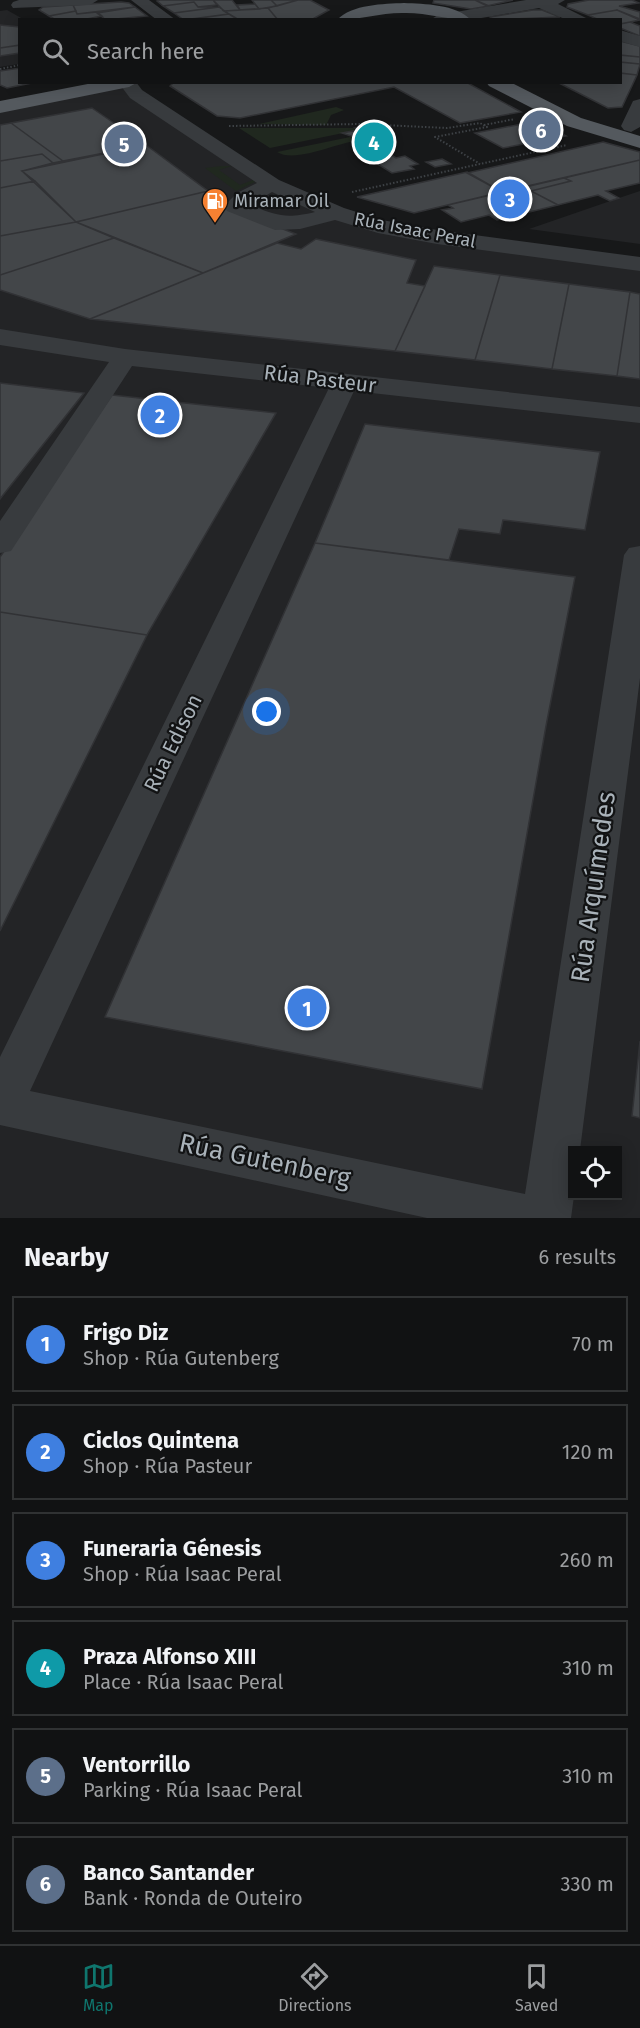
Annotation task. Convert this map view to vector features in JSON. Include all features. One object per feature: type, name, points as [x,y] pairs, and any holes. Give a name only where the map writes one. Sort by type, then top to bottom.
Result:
[{"type":"main road","points":[[361,11],[420,9],[452,18]]},
{"type":"main road","points":[[361,11],[391,18]]},
{"type":"main road","points":[[0,96],[66,84]]},
{"type":"main road","points":[[0,106],[123,84]]},
{"type":"main road","points":[[499,84],[584,126],[637,132]]},
{"type":"main road","points":[[533,84],[601,118],[637,132]]},
{"type":"street","points":[[15,3],[90,0]]},
{"type":"street","points":[[139,0],[165,18]]},
{"type":"street","points":[[460,18],[544,1],[578,18]]},
{"type":"street","points":[[15,3],[39,18]]},
{"type":"street","points":[[622,35],[640,42]]},
{"type":"street","name":"Rúa Isaac Peral","points":[[129,84],[136,94],[151,92]]},
{"type":"street","name":"Rúa Isaac Peral","points":[[58,96],[151,92],[272,184],[336,213],[378,226],[437,237],[640,264]]},
{"type":"street","points":[[637,132],[640,105]]},
{"type":"street","points":[[272,184],[235,206],[275,223],[300,222],[336,213]]},
{"type":"street","name":"Rúa Pasteur","points":[[0,337],[124,357],[640,415]]},
{"type":"street","points":[[0,544],[124,357]]},
{"type":"street","name":"Rúa Edison","points":[[0,1105],[345,382]]},
{"type":"street","name":"Rúa Arquímedes","points":[[546,1218],[628,725],[640,555]]},
{"type":"street","name":"Rúa Gutenberg","points":[[0,1105],[530,1218]]},
{"type":"path","points":[[0,69],[18,65]]},
{"type":"path","points":[[483,125],[518,118]]},
{"type":"path","points":[[223,126],[360,124],[447,128],[480,123],[487,127],[435,137],[480,164]]},
{"type":"path","points":[[347,193],[567,145]]},
{"type":"shaded area","points":[[7,10],[21,18],[18,18],[18,64],[0,67],[0,11]]},
{"type":"shaded area","points":[[125,85],[272,184],[336,213],[640,264],[640,1218],[0,1218],[0,110]]},
{"type":"shaded area","points":[[336,107],[344,110],[331,115],[326,125],[259,124]]},
{"type":"shaded area","points":[[239,128],[355,128],[358,130],[270,148]]},
{"type":"shaded area","points":[[355,136],[362,140],[306,154],[285,155],[277,152]]},
{"type":"shaded area","points":[[232,166],[219,170],[240,185],[253,180],[255,182],[236,191],[205,168]]},
{"type":"shaded area","points":[[640,191],[640,244],[529,229],[619,198]]},
{"type":"building","points":[[213,0],[217,5],[198,7],[194,2],[163,6],[157,1]]},
{"type":"building","points":[[213,0],[232,0],[240,10],[224,11]]},
{"type":"building","points":[[252,0],[271,0],[277,6],[259,9]]},
{"type":"building","points":[[271,0],[298,0],[277,6]]},
{"type":"building","points":[[298,0],[310,0],[329,10],[315,18],[276,18],[268,8]]},
{"type":"building","points":[[434,0],[475,0],[489,6],[471,9],[433,3]]},
{"type":"building","points":[[475,0],[513,0],[487,6]]},
{"type":"building","points":[[589,0],[632,0],[639,3],[619,6],[640,12],[640,19],[617,10],[588,15],[567,7],[568,4]]},
{"type":"building","points":[[121,2],[135,7],[77,14],[73,5]]},
{"type":"building","points":[[194,2],[198,7],[219,7],[174,13],[163,6]]},
{"type":"building","points":[[255,4],[259,9],[240,10],[237,5]]},
{"type":"building","points":[[73,5],[76,11],[49,16],[39,10],[43,7]]},
{"type":"building","points":[[135,7],[147,16],[103,18],[97,13]]},
{"type":"building","points":[[219,7],[229,14],[181,18],[174,13]]},
{"type":"building","points":[[268,8],[276,18],[236,18],[224,11]]},
{"type":"building","points":[[542,10],[560,17],[491,18]]},
{"type":"building","points":[[617,10],[640,20],[622,24],[622,18],[595,18],[588,15]]},
{"type":"building","points":[[76,11],[77,14],[97,12],[102,16],[52,18],[49,16]]},
{"type":"building","points":[[229,14],[235,18],[200,18]]},
{"type":"building","points":[[630,22],[640,26],[640,36],[622,29],[622,24]]},
{"type":"building","points":[[0,25],[18,27],[18,45],[0,48]]},
{"type":"building","points":[[622,42],[640,46],[640,57],[622,55]]},
{"type":"building","points":[[18,45],[18,53],[0,56],[0,48]]},
{"type":"building","points":[[622,55],[640,57],[640,64],[622,62]]},
{"type":"building","points":[[622,62],[640,64],[637,75],[622,73]]},
{"type":"building","points":[[18,68],[18,84],[27,84],[7,88],[0,85],[0,71]]},
{"type":"building","points":[[622,73],[637,75],[622,107],[608,108],[561,84],[622,84]]},
{"type":"building","points":[[172,84],[470,84],[521,112],[460,123],[394,87],[240,118],[217,116],[170,86]]},
{"type":"building","points":[[92,108],[146,145],[63,161],[11,123]]},
{"type":"building","points":[[538,121],[566,136],[503,148],[475,133]]},
{"type":"building","points":[[11,123],[63,161],[53,163],[42,154],[0,161],[0,125]]},
{"type":"building","points":[[363,127],[375,136],[360,139],[342,133],[358,130],[355,128]]},
{"type":"building","points":[[603,142],[640,152],[640,160],[502,192],[467,173]]},
{"type":"building","points":[[146,145],[208,191],[76,222],[22,171]]},
{"type":"building","points":[[385,151],[396,158],[405,156],[418,164],[410,166],[414,169],[392,173],[363,155]]},
{"type":"building","points":[[42,154],[53,163],[22,171],[35,181],[0,188],[0,161]]},
{"type":"building","points":[[442,159],[451,164],[435,167],[426,162]]},
{"type":"building","points":[[640,160],[640,183],[606,191],[619,198],[610,201],[598,195],[558,205],[531,191],[571,181],[564,178]]},
{"type":"building","points":[[467,172],[502,192],[414,213],[357,197]]},
{"type":"building","points":[[564,178],[571,181],[531,191],[558,205],[497,220],[489,215],[461,222],[442,210],[453,208],[448,205]]},
{"type":"building","points":[[35,181],[76,222],[0,236],[0,188]]},
{"type":"building","points":[[208,191],[244,214],[296,234],[203,273],[76,222]]},
{"type":"building","points":[[76,222],[114,238],[0,275],[0,236]]},
{"type":"building","points":[[114,238],[203,273],[90,319],[0,290],[0,275]]},
{"type":"building","points":[[316,239],[416,260],[407,283],[425,286],[395,351],[90,319],[277,243],[301,249]]},
{"type":"building","points":[[434,266],[500,275],[475,360],[395,351]]},
{"type":"building","points":[[500,275],[569,284],[552,369],[475,360]]},
{"type":"building","points":[[569,284],[630,292],[617,376],[552,369]]},
{"type":"building","points":[[630,292],[640,294],[640,379],[617,376]]},
{"type":"building","points":[[0,383],[84,393],[0,499]]},
{"type":"building","points":[[112,395],[276,413],[147,635],[0,612],[0,557]]},
{"type":"building","points":[[365,424],[600,452],[585,530],[503,520],[500,534],[459,529],[449,560],[315,543]]},
{"type":"building","points":[[315,543],[575,577],[546,726],[482,1089],[105,1017]]},
{"type":"building","points":[[0,612],[147,635],[0,931]]},
{"type":"building","points":[[640,1041],[640,1118],[632,1116]]},
{"type":"place","name":"Banco Santander","points":[[541,130]]},
{"type":"place","name":"Praza Alfonso XIII","points":[[374,142]]},
{"type":"place","name":"Ventorrillo","points":[[124,144]]},
{"type":"place","name":"Funeraria Génesis","points":[[510,199]]},
{"type":"place","name":"Miramar Oil","points":[[215,224]]},
{"type":"place","name":"Ciclos Quintena","points":[[160,415]]},
{"type":"place","name":"Frigo Diz","points":[[307,1008]]}]
